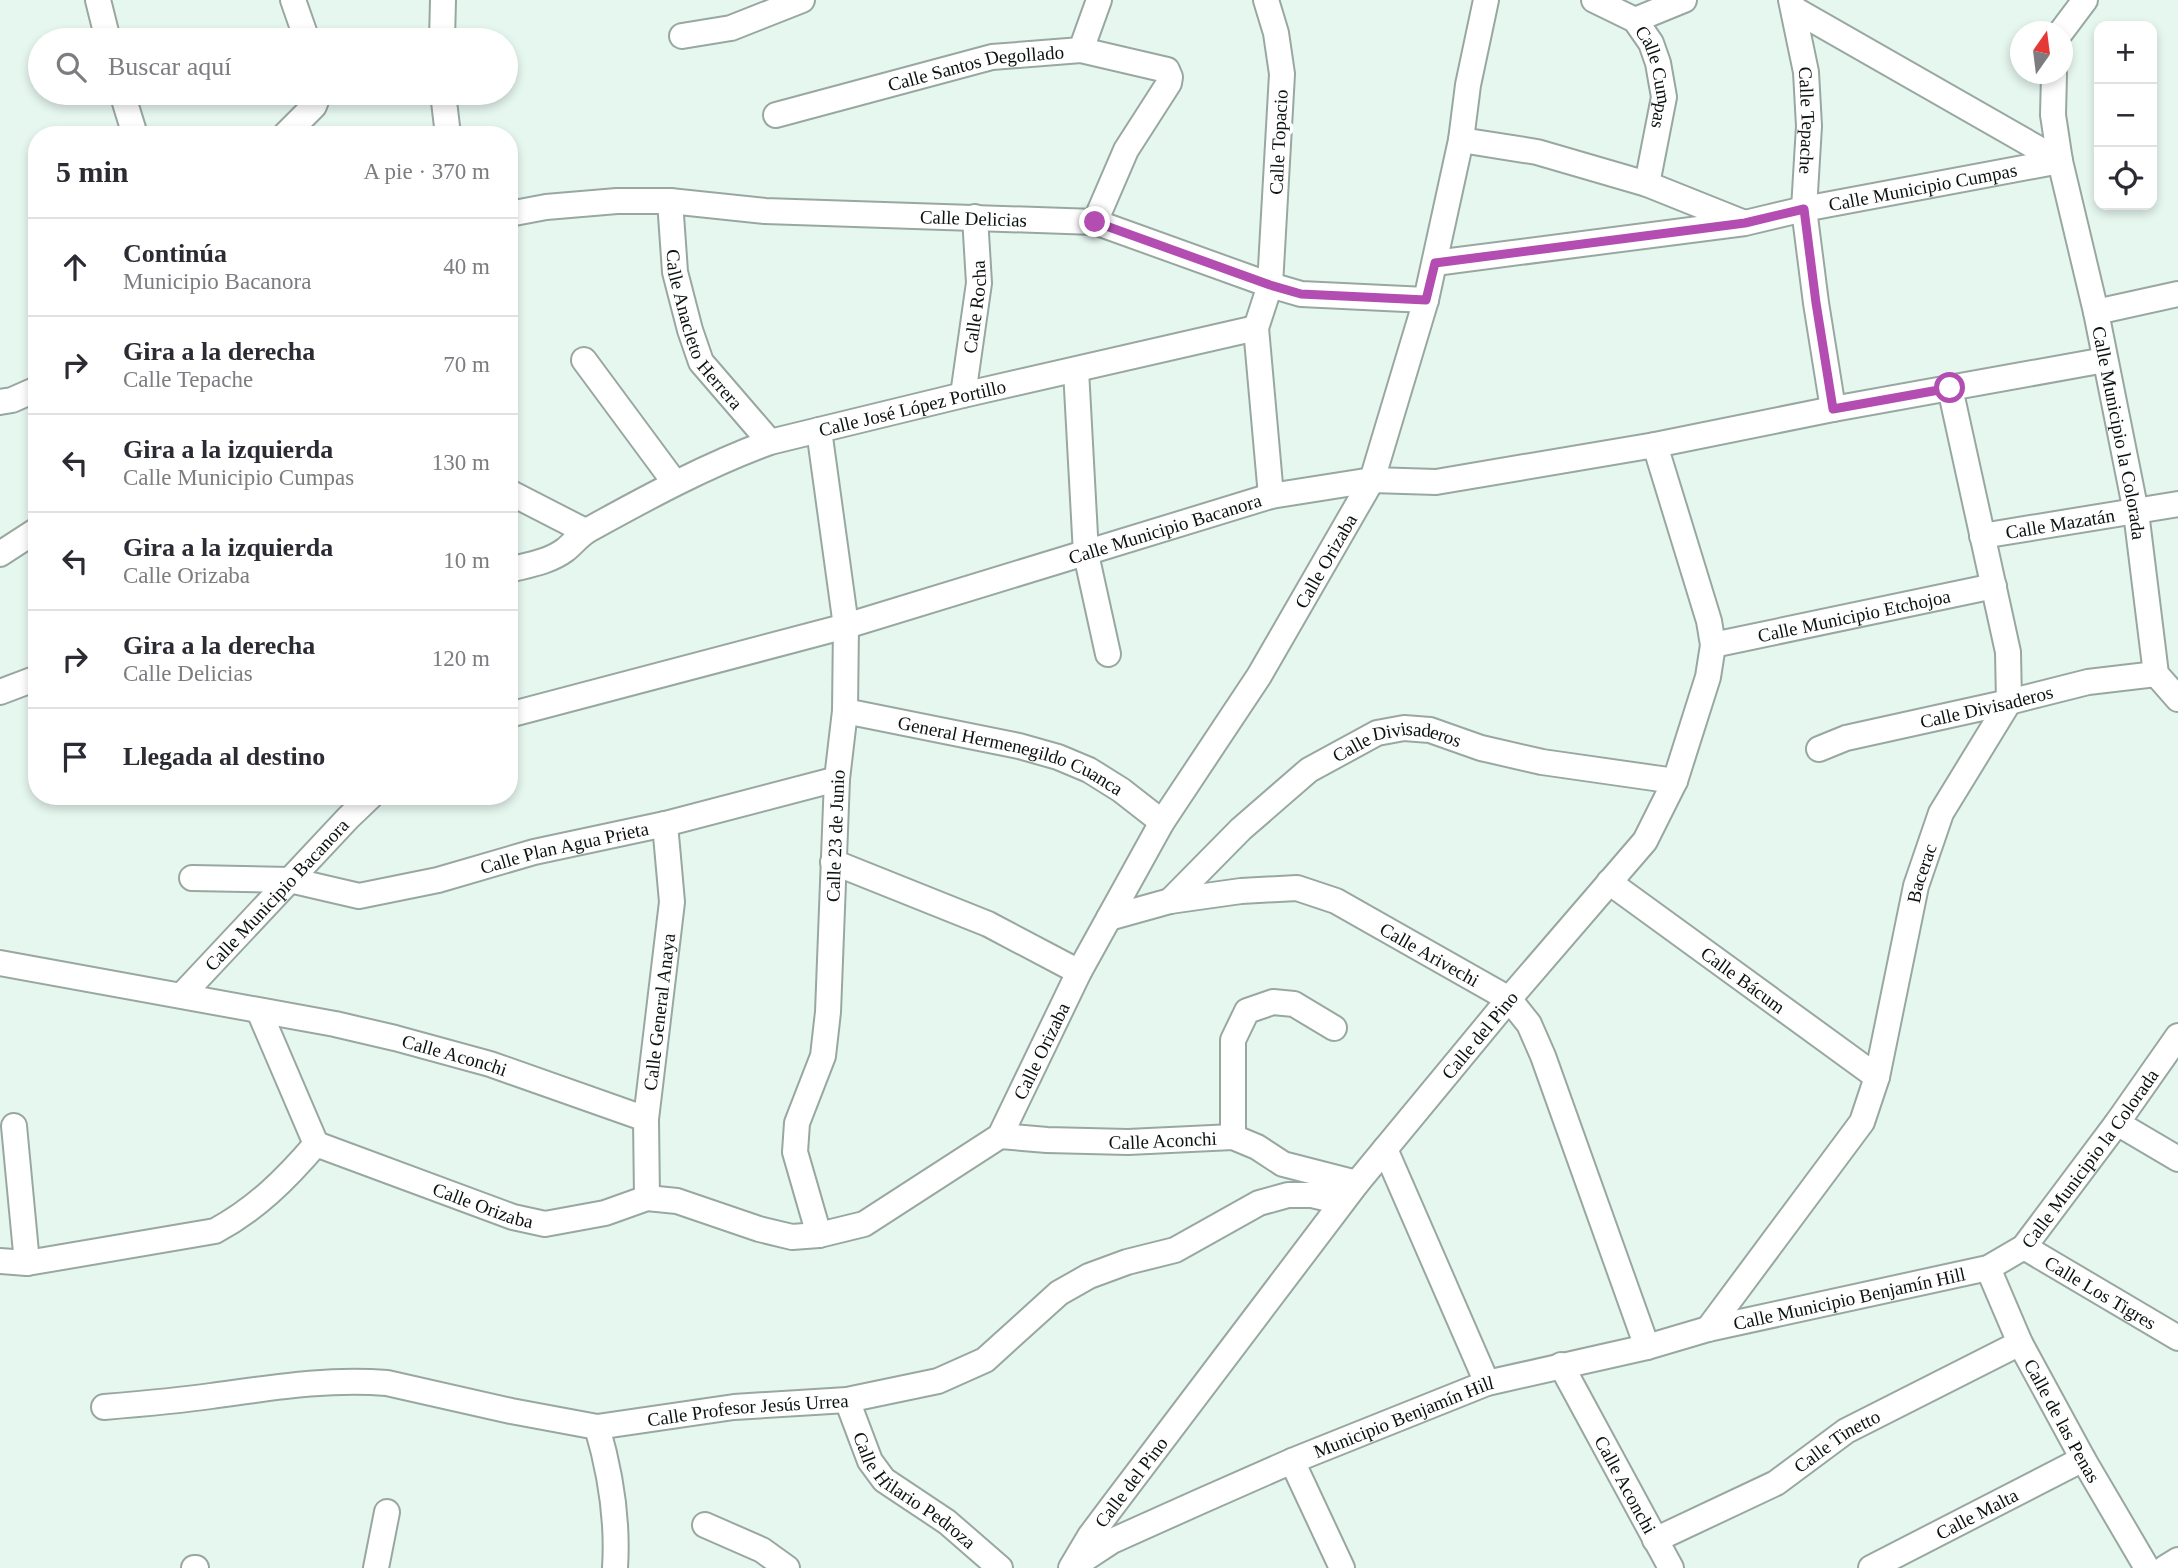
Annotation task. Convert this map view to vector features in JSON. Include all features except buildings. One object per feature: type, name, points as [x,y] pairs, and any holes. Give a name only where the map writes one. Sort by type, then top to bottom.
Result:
[{"type":"street","points":[[98,0],[105,28]]},
{"type":"street","points":[[293,0],[303,28]]},
{"type":"street","points":[[442,28],[443,0]]},
{"type":"street","points":[[682,36],[732,28],[802,0]]},
{"type":"street","points":[[1081,50],[1099,0]]},
{"type":"street","name":"Calle Topacio","points":[[1256,328],[1270,285],[1282,74],[1276,33],[1266,0]]},
{"type":"street","name":"Calle Orizaba","points":[[316,1144],[513,1217],[545,1224],[605,1213],[646,1198],[677,1201],[759,1229],[792,1237],[819,1236],[864,1224],[1000,1136],[1079,972],[1162,822],[1259,676],[1372,480],[1435,263],[1461,140],[1468,85],[1486,0]]},
{"type":"street","name":"Calle Cumpas","points":[[1594,0],[1635,20],[1651,43],[1658,63],[1664,97],[1647,184]]},
{"type":"street","points":[[1635,20],[1685,0]]},
{"type":"street","points":[[2069,21],[2085,0]]},
{"type":"street","points":[[1793,4],[2060,161]]},
{"type":"street","name":"Calle Tepache","points":[[1793,4],[1806,72],[1809,126],[1804,209],[1833,409]]},
{"type":"street","name":"Calle Santos Degollado","points":[[776,116],[992,57],[1081,50],[1167,70],[1169,83],[1126,150],[1095,222]]},
{"type":"street","name":"Calle Municipio la Colorada","points":[[2054,84],[2053,115],[2060,161],[2096,312],[2136,512],[2156,674]]},
{"type":"street","points":[[126,105],[132,126]]},
{"type":"street","points":[[294,126],[314,105]]},
{"type":"street","points":[[444,105],[447,126]]},
{"type":"street","points":[[1461,140],[1537,152],[1647,184],[1745,223]]},
{"type":"street","name":"Calle Municipio Cumpas","points":[[1435,263],[1745,223],[1804,209],[2060,161]]},
{"type":"street","name":"Calle Delicias","points":[[518,213],[546,207],[617,201],[670,201],[765,211],[1095,222],[1301,294],[1426,300]]},
{"type":"street","name":"Calle Anacleto Herrera","points":[[670,201],[675,272],[701,362],[771,442]]},
{"type":"street","name":"Calle Rocha","points":[[963,394],[979,283],[975,217]]},
{"type":"street","points":[[2096,312],[2178,294]]},
{"type":"street","points":[[1256,328],[1271,496]]},
{"type":"street","name":"Calle José López Portillo","points":[[518,568],[549,559],[565,550],[585,531],[675,483],[771,442],[963,394],[1256,328]]},
{"type":"street","points":[[584,360],[675,483]]},
{"type":"street","points":[[2009,702],[2008,652],[1950,388],[2105,360]]},
{"type":"street","points":[[1076,370],[1086,554],[1108,654]]},
{"type":"street","name":"Calle Municipio Bacanora","points":[[518,713],[846,626],[1271,496],[1372,480],[1436,482],[1655,445],[1950,388]]},
{"type":"street","points":[[0,402],[28,393]]},
{"type":"street","name":"Calle 23 de Junio","points":[[819,430],[846,626],[845,711],[837,779],[831,959],[823,1056],[797,1123],[796,1152],[819,1236]]},
{"type":"street","name":"Calle del Pino","points":[[1071,1568],[1090,1536],[1350,1192],[1509,999],[1645,841],[1675,781],[1708,677],[1713,645],[1709,621],[1655,445]]},
{"type":"street","points":[[518,497],[585,531]]},
{"type":"street","name":"Calle Mazatán","points":[[1982,536],[2178,504]]},
{"type":"street","points":[[0,554],[28,536]]},
{"type":"street","name":"Calle Municipio Etchojoa","points":[[1713,645],[1994,586]]},
{"type":"street","points":[[2156,674],[2178,699]]},
{"type":"street","name":"Calle Divisaderos","points":[[1819,749],[1846,738],[2088,682],[2156,674]]},
{"type":"street","points":[[0,692],[28,681]]},
{"type":"street","name":"Bacerac","points":[[1708,1329],[1862,1122],[1877,1077],[1916,886],[1941,813],[2009,702]]},
{"type":"street","name":"General Hermenegildo Cuanca","points":[[845,711],[1019,746],[1058,757],[1089,770],[1121,790],[1162,822]]},
{"type":"street","name":"Calle Divisaderos","points":[[1170,901],[1241,829],[1309,770],[1377,733],[1404,728],[1430,730],[1480,748],[1542,762],[1675,781]]},
{"type":"street","name":"Calle Plan Agua Prieta","points":[[192,878],[290,880],[359,896],[438,880],[534,852],[665,824],[837,779]]},
{"type":"street","name":"Calle Municipio Bacanora","points":[[182,995],[362,805]]},
{"type":"street","name":"Calle General Anaya","points":[[646,1198],[646,1119],[672,902],[665,824]]},
{"type":"street","points":[[833,862],[988,924],[1079,972]]},
{"type":"street","name":"Calle Bácum","points":[[1609,882],[1877,1077]]},
{"type":"street","name":"Calle Arivechi","points":[[1109,918],[1170,901],[1241,891],[1297,888],[1336,901],[1509,999],[1529,1024],[1543,1056],[1647,1347]]},
{"type":"street","points":[[0,963],[259,1011],[316,1144],[263,1200],[236,1220],[215,1231],[27,1263],[0,1261]]},
{"type":"street","points":[[1233,1137],[1233,1040],[1247,1011],[1273,1002],[1294,1004],[1334,1028]]},
{"type":"street","name":"Calle Aconchi","points":[[259,1011],[359,1029],[478,1060],[646,1119]]},
{"type":"street","name":"Calle Municipio la Colorada","points":[[1988,1268],[2024,1247],[2178,1036]]},
{"type":"street","points":[[2117,1123],[2178,1159]]},
{"type":"street","points":[[14,1126],[27,1263]]},
{"type":"street","name":"Calle Aconchi","points":[[1000,1136],[1128,1142],[1233,1137],[1257,1147],[1283,1164],[1350,1192]]},
{"type":"street","points":[[1385,1149],[1487,1383]]},
{"type":"street","name":"Calle Profesor Jesús Urrea","points":[[104,1407],[208,1397],[305,1383],[368,1381],[597,1427],[734,1407],[846,1401],[938,1381],[985,1360],[1059,1293],[1089,1276],[1127,1262],[1175,1250],[1259,1203],[1288,1195],[1350,1192]]},
{"type":"street","name":"Calle Los Tigres","points":[[2024,1247],[2178,1338]]},
{"type":"street","name":"Calle Municipio Benjamín Hill","points":[[1708,1329],[1988,1268]]},
{"type":"street","name":"Calle de las Penas","points":[[1988,1268],[2020,1343],[2082,1459],[2147,1568]]},
{"type":"street","name":"Municipio Benjamín Hill","points":[[1112,1541],[1292,1461],[1487,1383],[1561,1364],[1647,1347],[1708,1329]]},
{"type":"street","name":"Calle Tinetto","points":[[1655,1539],[1776,1483],[1846,1431],[2020,1343]]},
{"type":"street","name":"Calle Aconchi","points":[[1561,1364],[1671,1568]]},
{"type":"street","name":"Calle Hilario Pedroza","points":[[846,1401],[870,1461],[884,1480],[947,1522],[1000,1568]]},
{"type":"street","points":[[597,1427],[606,1457],[616,1550],[615,1568]]},
{"type":"street","name":"Calle Malta","points":[[1871,1568],[2082,1459]]},
{"type":"street","points":[[1292,1461],[1342,1568]]},
{"type":"street","points":[[376,1568],[387,1512]]},
{"type":"street","points":[[705,1525],[762,1550],[787,1568]]},
{"type":"street","name":"Calle del Pino","points":[[1071,1568],[1112,1541]]},
{"type":"street","points":[[2165,1568],[2178,1560]]},
{"type":"route","points":[[1095,222],[1301,294],[1426,300],[1435,263],[1745,223],[1804,209],[1833,409],[1950,388]]}]
